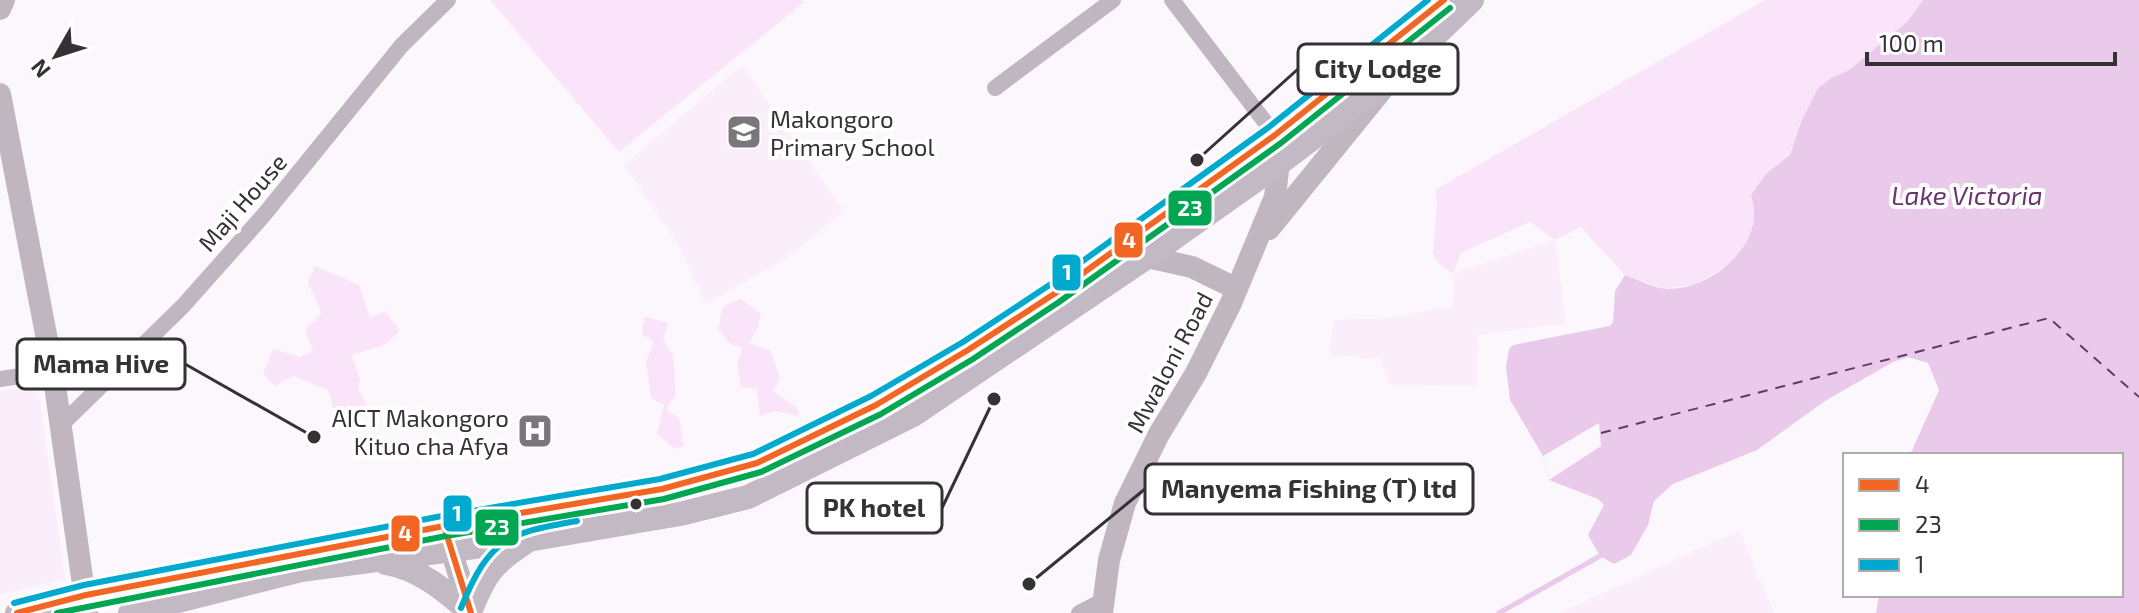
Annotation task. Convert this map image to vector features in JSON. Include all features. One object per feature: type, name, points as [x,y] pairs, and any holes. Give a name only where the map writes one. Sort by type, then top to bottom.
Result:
[{"type":"main road","points":[[17,613],[86,604],[447,537],[662,489],[757,463],[876,405],[968,350],[1078,277],[1275,135],[1444,0]]},
{"type":"main road","points":[[130,613],[301,570],[373,561],[447,537],[528,540],[680,514],[748,497],[913,415],[1147,257],[1280,163],[1389,80],[1472,0]]},
{"type":"main road","points":[[373,561],[407,567],[434,583],[470,612],[483,578],[504,555],[528,540]]},
{"type":"street","points":[[0,9],[4,0]]},
{"type":"street","name":"Maji House","points":[[61,425],[183,306],[263,216],[402,45],[448,0]]},
{"type":"street","points":[[995,88],[1113,0]]},
{"type":"street","points":[[1172,0],[1275,135]]},
{"type":"street","points":[[1258,241],[1389,80]]},
{"type":"street","points":[[0,94],[53,371],[86,604]]},
{"type":"street","name":"Mwaloni Road","points":[[1102,607],[1109,560],[1125,503],[1159,434],[1196,373],[1237,289],[1275,197],[1280,163],[1275,135]]},
{"type":"street","points":[[1147,257],[1192,267],[1237,289]]},
{"type":"street","points":[[0,379],[53,371]]},
{"type":"street","points":[[447,537],[470,612]]},
{"type":"street","points":[[1079,613],[1102,607]]},
{"type":"shaded area","points":[[490,0],[803,0],[803,3],[619,152]]},
{"type":"shaded area","points":[[1765,0],[1923,0],[1909,21],[1849,70],[1818,88],[1801,122],[1790,155],[1767,173],[1749,236],[1737,259],[1696,284],[1665,289],[1625,275],[1581,227],[1555,240],[1530,222],[1461,253],[1453,274],[1436,261],[1433,253],[1435,190]]},
{"type":"shaded area","points":[[742,65],[844,211],[787,258],[705,304],[679,246],[624,165]]},
{"type":"shaded area","points":[[1555,240],[1566,323],[1478,335],[1477,386],[1391,385],[1379,359],[1329,355],[1334,320],[1379,319],[1454,306],[1453,274]]},
{"type":"shaded area","points":[[315,266],[359,285],[370,318],[385,311],[400,331],[384,345],[352,355],[360,380],[358,389],[368,408],[336,416],[328,390],[293,376],[275,386],[263,374],[273,349],[299,357],[313,351],[305,330],[322,313],[308,283]]},
{"type":"shaded area","points":[[741,299],[761,314],[758,328],[749,343],[771,351],[780,379],[773,391],[797,408],[799,416],[775,411],[760,416],[757,389],[741,387],[737,366],[742,348],[730,344],[718,329],[723,306]]},
{"type":"shaded area","points":[[644,316],[668,323],[663,339],[673,355],[676,394],[666,410],[679,418],[684,446],[675,449],[657,434],[664,405],[651,398],[646,363],[653,342],[642,334]]},
{"type":"shaded area","points":[[38,385],[65,579],[0,595],[0,391]]},
{"type":"shaded area","points":[[1739,530],[1774,613],[1560,613]]},
{"type":"water","name":"Lake Victoria","points":[[1923,0],[2139,0],[2139,613],[1876,613],[1879,597],[2123,597],[2123,453],[1911,453],[1939,390],[1928,363],[1908,357],[1893,362],[1825,401],[1757,450],[1673,484],[1654,501],[1648,525],[1631,555],[1614,564],[1600,556],[1588,535],[1604,505],[1598,499],[1549,480],[1543,456],[1510,400],[1506,367],[1509,349],[1513,345],[1610,326],[1613,322],[1615,291],[1625,275],[1662,288],[1684,287],[1718,272],[1732,260],[1744,246],[1751,230],[1754,213],[1751,195],[1767,173],[1790,155],[1801,122],[1818,88],[1849,70],[1908,21]]},
{"type":"pier","points":[[1599,423],[1601,446],[1549,480],[1543,456]]},
{"type":"waterway","points":[[1499,613],[1600,556]]},
{"type":"ferry route","points":[[1601,433],[2049,318],[2139,397]]},
{"type":"transit line","name":"1","points":[[14,603],[84,585],[442,516],[660,479],[753,454],[871,396],[963,342],[1048,286],[1269,127],[1428,0]]},
{"type":"transit line","name":"4","points":[[17,613],[86,595],[444,526],[662,489],[757,463],[876,405],[1054,294],[1275,135],[1444,0]]},
{"type":"transit line","name":"23","points":[[57,613],[446,536],[664,499],[761,472],[881,414],[973,359],[1059,302],[1281,143],[1450,8]]},
{"type":"transit line","name":"1","points":[[461,608],[481,567],[503,543],[533,530],[577,521]]},
{"type":"transit line","name":"4","points":[[444,526],[471,613]]},
{"type":"place","name":"Makongoro Primary School","points":[[744,132]]},
{"type":"place","name":"City Lodge","points":[[1197,160]]},
{"type":"place","name":"PK hotel","points":[[994,399]]},
{"type":"place","name":"AICT Makongoro Kituo cha Afya","points":[[535,431]]},
{"type":"place","name":"Mama Hive","points":[[314,437]]},
{"type":"place","name":"Manyema Fishing (T) ltd","points":[[1029,584]]}]
